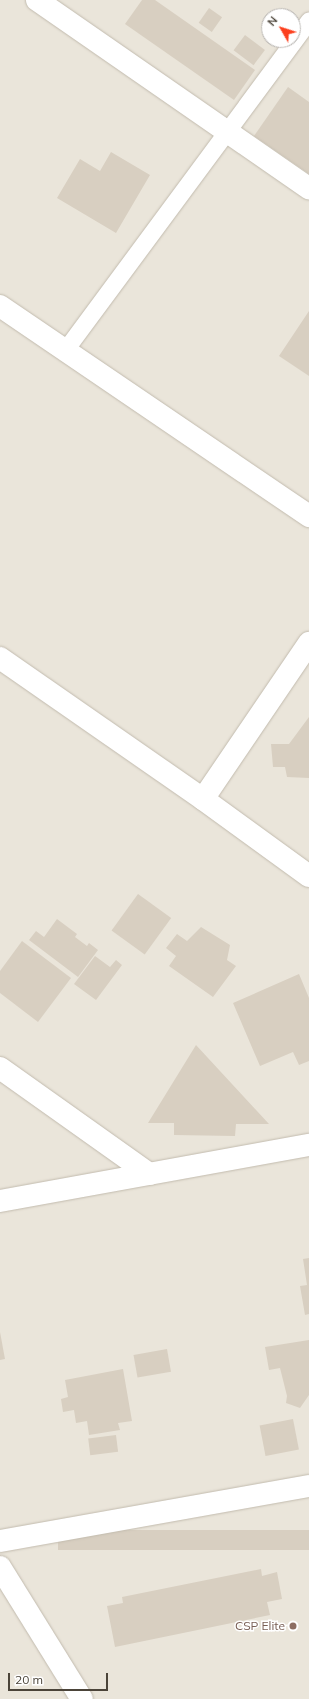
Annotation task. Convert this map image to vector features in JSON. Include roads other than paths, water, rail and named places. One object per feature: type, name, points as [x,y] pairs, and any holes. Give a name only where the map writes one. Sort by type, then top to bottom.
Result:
[{"type":"street","points":[[37,0],[309,188]]},
{"type":"street","points":[[0,306],[309,516]]},
{"type":"street","points":[[203,799],[309,643]]},
{"type":"street","points":[[0,658],[203,799],[309,876]]},
{"type":"street","points":[[0,1068],[149,1174]]},
{"type":"street","points":[[0,1201],[309,1144]]},
{"type":"street","points":[[0,1541],[309,1486]]},
{"type":"street","points":[[0,1567],[82,1699]]},
{"type":"lane","points":[[65,350],[228,132],[309,20]]},
{"type":"place","name":"CSP Elite","points":[[293,1626]]}]
